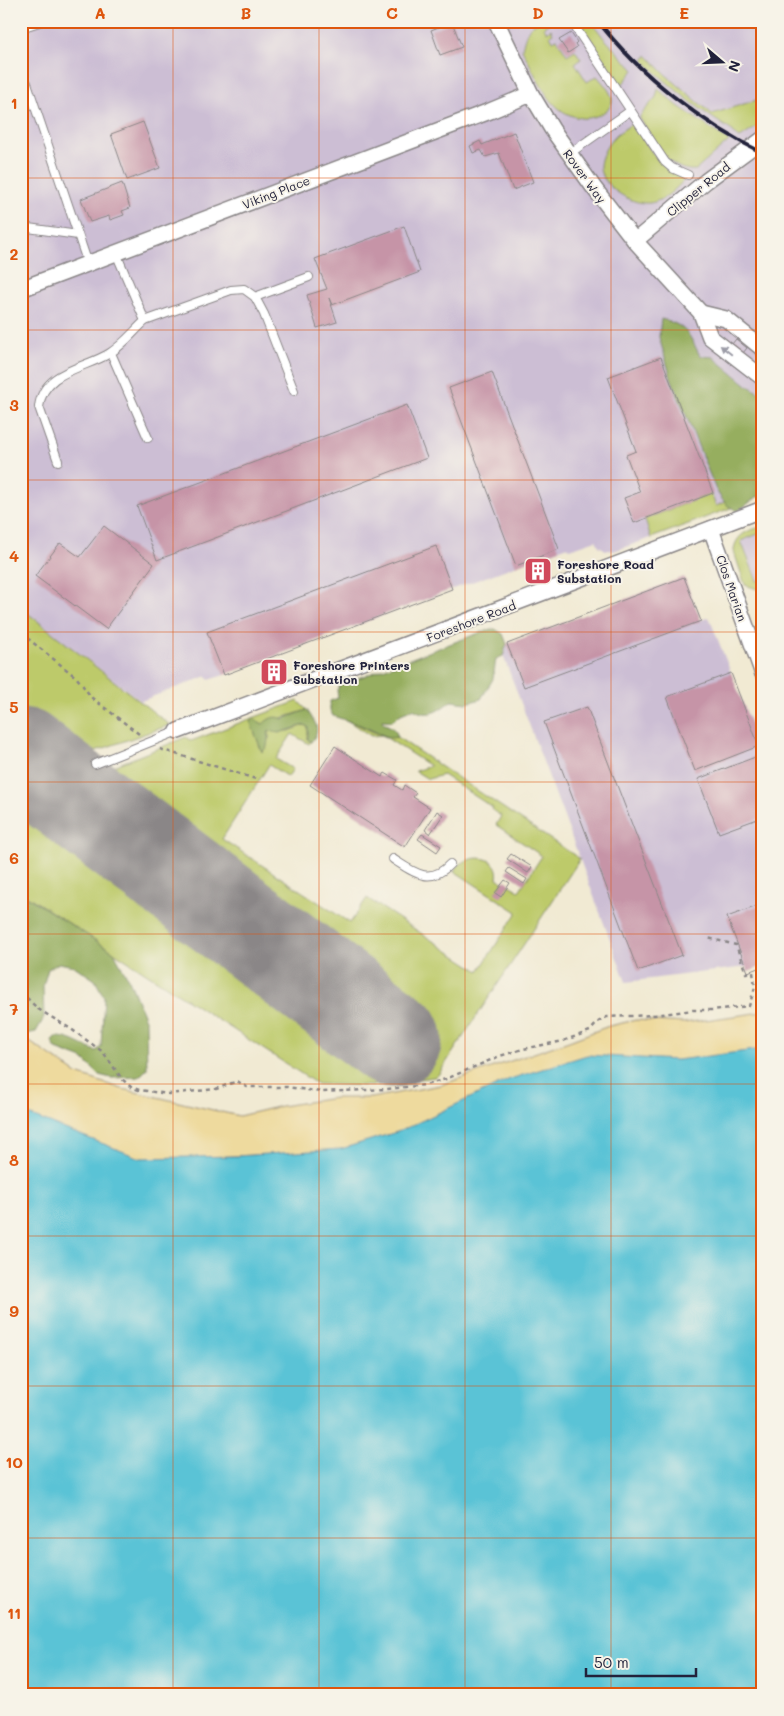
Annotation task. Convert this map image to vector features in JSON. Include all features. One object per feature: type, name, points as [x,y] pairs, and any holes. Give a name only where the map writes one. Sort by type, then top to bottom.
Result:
[{"type":"street","name":"Rover Way","points":[[496,21],[531,94],[569,154],[635,241],[701,313]]},
{"type":"street","name":"Viking Place","points":[[21,289],[490,112],[531,94]]},
{"type":"street","name":"Clipper Road","points":[[635,241],[706,181],[763,139]]},
{"type":"street","points":[[701,313],[726,319],[763,349]]},
{"type":"street","points":[[701,313],[710,337],[763,378]]},
{"type":"street","name":"Foreshore Road","points":[[178,731],[763,509]]},
{"type":"street","name":"Clos Marian","points":[[711,530],[763,674]]},
{"type":"lane","points":[[21,28],[42,21]]},
{"type":"lane","points":[[571,21],[665,162],[672,168],[688,175]]},
{"type":"lane","points":[[21,85],[27,83],[88,264]]},
{"type":"lane","points":[[569,154],[630,110]]},
{"type":"lane","points":[[21,227],[78,235]]},
{"type":"lane","points":[[116,253],[145,321]]},
{"type":"lane","points":[[256,297],[309,277]]},
{"type":"lane","points":[[58,461],[39,407],[40,397],[48,383],[62,374],[111,353],[145,321],[231,290],[244,289],[256,297],[294,392]]},
{"type":"lane","points":[[111,353],[148,438]]},
{"type":"lane","points":[[95,764],[178,731]]},
{"type":"lane","points":[[393,859],[418,874],[426,876],[436,875],[450,864]]},
{"type":"path","points":[[21,633],[77,678],[92,698],[161,750],[259,780]]},
{"type":"path","points":[[21,992],[38,1009],[71,1029],[103,1052],[122,1079],[131,1087],[139,1090],[169,1094],[193,1092],[216,1089],[237,1081],[247,1087],[287,1087],[321,1092],[387,1089],[424,1085],[446,1079],[500,1056],[563,1041],[590,1031],[598,1022],[608,1018],[749,1006],[755,987],[753,972],[746,972],[736,945],[708,938]]},
{"type":"shaded area","points":[[21,21],[763,21],[763,412],[729,500],[716,506],[711,494],[645,519],[651,538],[614,551],[606,550],[599,546],[596,540],[570,549],[568,546],[224,675],[209,680],[207,676],[141,701],[21,608]]},
{"type":"shaded area","points":[[763,532],[763,580],[758,582],[741,541]]},
{"type":"shaded area","points":[[684,577],[701,620],[709,617],[763,754],[763,966],[748,972],[746,967],[626,982],[500,647]]},
{"type":"green space","points":[[540,21],[552,21],[544,27],[547,32],[551,29],[553,33],[550,35],[553,41],[557,39],[567,55],[575,50],[581,59],[575,63],[587,82],[597,76],[608,90],[612,103],[603,113],[591,118],[580,118],[564,112],[549,98],[522,49],[529,29]]},
{"type":"green space","points":[[578,21],[591,21],[603,37],[634,70],[620,87]]},
{"type":"green space","points":[[647,55],[665,74],[712,114],[763,98],[763,123],[740,138],[733,134],[734,132],[687,99],[654,71],[644,61]]},
{"type":"green space","points":[[658,89],[678,106],[729,141],[696,170],[677,166],[669,160],[656,145],[640,119],[640,116],[656,97]]},
{"type":"green space","points":[[633,123],[660,162],[685,179],[669,194],[655,202],[641,203],[625,197],[609,185],[600,170],[601,159],[610,142],[617,134]]},
{"type":"green space","points":[[661,319],[676,324],[686,332],[700,356],[713,357],[747,385],[763,395],[763,496],[757,497],[738,511],[728,506],[721,498],[709,473],[671,378],[659,337]]},
{"type":"green space","points":[[711,494],[716,506],[725,502],[731,508],[651,538],[645,519]]},
{"type":"green space","points":[[763,527],[763,532],[741,541],[757,581],[763,580],[763,588],[757,589],[745,585],[734,552],[736,542],[743,534]]},
{"type":"green space","points":[[21,608],[170,725],[90,753],[109,768],[186,737],[191,741],[298,701],[307,710],[263,724],[254,720],[269,739],[269,731],[289,731],[305,725],[308,727],[308,740],[311,742],[309,744],[292,734],[276,759],[293,769],[288,777],[269,765],[222,839],[350,923],[367,898],[479,971],[517,912],[454,871],[467,860],[482,858],[489,860],[497,870],[497,878],[503,882],[496,893],[509,885],[519,891],[542,856],[496,825],[501,816],[492,810],[493,808],[443,775],[428,779],[415,771],[430,766],[382,735],[397,737],[580,859],[438,1075],[372,1086],[317,1084],[21,892]]},
{"type":"green space","points":[[495,629],[503,634],[507,644],[503,656],[496,659],[493,679],[481,699],[467,703],[451,701],[437,711],[428,713],[413,709],[401,714],[392,721],[382,720],[383,723],[394,730],[398,737],[390,738],[333,716],[330,710],[330,701],[338,698],[337,690],[340,685],[487,630]]},
{"type":"green space","points":[[307,710],[317,729],[311,742],[308,740],[308,727],[305,725],[279,733],[269,731],[267,747],[262,752],[250,721],[254,719],[263,724],[272,718],[283,719]]},
{"type":"green space","points":[[345,719],[378,734],[382,735],[371,736]]},
{"type":"green space","points":[[21,893],[114,952],[130,982],[146,1022],[147,1069],[139,1077],[111,1078],[99,1075],[83,1059],[56,1049],[52,1041],[55,1037],[71,1040],[96,1051],[101,1047],[104,997],[95,980],[74,966],[59,963],[48,969],[43,986],[44,1018],[36,1032],[21,1035]]},
{"type":"sand","points":[[763,1012],[763,1096],[615,1138],[21,1166],[21,1036],[77,1074],[122,1089],[239,1116],[281,1106],[335,1098],[371,1098],[441,1085],[609,1026],[636,1020],[684,1023]]},
{"type":"water","points":[[763,1049],[763,1695],[21,1695],[21,1112],[140,1158],[237,1156],[341,1149],[400,1131],[510,1079],[587,1055],[677,1060]]},
{"type":"building","points":[[452,22],[462,47],[440,55],[431,30]]},
{"type":"building","points":[[571,33],[577,42],[575,44],[577,47],[568,53],[559,40]]},
{"type":"building","points":[[143,122],[160,168],[127,180],[111,134]]},
{"type":"building","points":[[514,132],[533,182],[513,190],[499,153],[485,157],[481,150],[473,153],[470,146],[480,141],[482,145]]},
{"type":"building","points":[[122,183],[130,208],[122,211],[124,215],[110,220],[109,216],[90,222],[81,199]]},
{"type":"building","points":[[404,226],[420,272],[332,305],[329,298],[337,322],[317,328],[307,295],[327,289],[315,259]]},
{"type":"building","points":[[736,339],[747,348],[743,353],[732,344]]},
{"type":"building","points":[[661,357],[713,493],[634,523],[624,498],[640,492],[626,455],[636,451],[608,377]]},
{"type":"building","points":[[492,372],[559,549],[516,566],[449,388]]},
{"type":"building","points":[[407,405],[427,458],[157,560],[137,506]]},
{"type":"building","points":[[104,526],[154,564],[106,629],[35,576],[60,543],[80,557]]},
{"type":"building","points":[[436,546],[452,589],[224,675],[207,632]]},
{"type":"building","points":[[684,577],[701,621],[524,687],[507,644]]},
{"type":"building","points":[[731,673],[759,746],[695,771],[667,697]]},
{"type":"building","points":[[587,707],[682,955],[638,971],[544,722]]},
{"type":"building","points":[[335,746],[382,777],[385,773],[397,780],[394,785],[402,790],[404,785],[416,793],[413,797],[430,808],[405,847],[310,785]]},
{"type":"building","points":[[763,754],[763,817],[719,833],[698,779]]},
{"type":"building","points":[[437,811],[443,815],[430,834],[425,830]]},
{"type":"building","points":[[422,834],[441,846],[437,852],[418,839]]},
{"type":"building","points":[[511,854],[532,867],[528,873],[507,859]]},
{"type":"building","points":[[509,868],[527,879],[524,884],[506,872]]},
{"type":"building","points":[[505,880],[510,883],[501,897],[495,893]]},
{"type":"building","points":[[763,904],[763,966],[748,972],[727,917]]},
{"type":"runway","points":[[21,757],[393,1038]]},
{"type":"railway","points":[[598,21],[632,60],[673,96],[717,128],[763,153]]},
{"type":"place","name":"Foreshore Road Substation","points":[[538,571]]},
{"type":"place","name":"Foreshore Printers Substation","points":[[274,672]]}]
